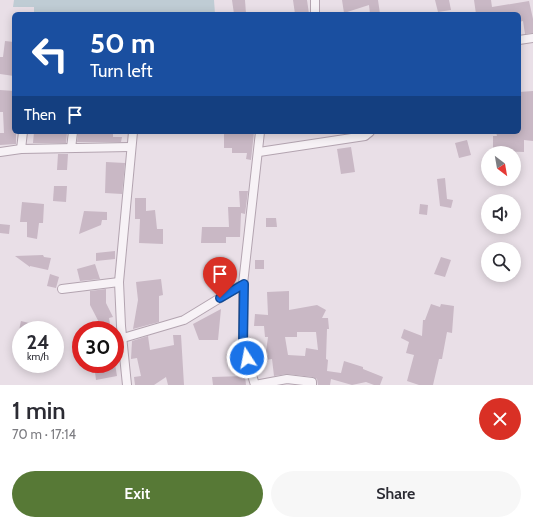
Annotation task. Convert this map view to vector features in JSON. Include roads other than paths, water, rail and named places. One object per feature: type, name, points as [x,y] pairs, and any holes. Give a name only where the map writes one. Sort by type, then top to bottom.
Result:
[{"type":"street","points":[[315,0],[315,12]]},
{"type":"street","points":[[521,40],[533,38]]},
{"type":"street","points":[[21,149],[23,134]]},
{"type":"street","points":[[71,148],[73,134]]},
{"type":"street","points":[[122,321],[119,282],[128,198],[130,147],[133,134]]},
{"type":"street","points":[[260,134],[244,284],[243,345],[255,385],[287,379],[312,382],[312,385]]},
{"type":"street","points":[[259,152],[365,136],[368,134]]},
{"type":"street","points":[[0,152],[21,149],[130,147]]},
{"type":"street","points":[[62,289],[119,282]]},
{"type":"street","points":[[124,338],[184,320],[244,284]]},
{"type":"street","points":[[124,353],[126,383]]}]
